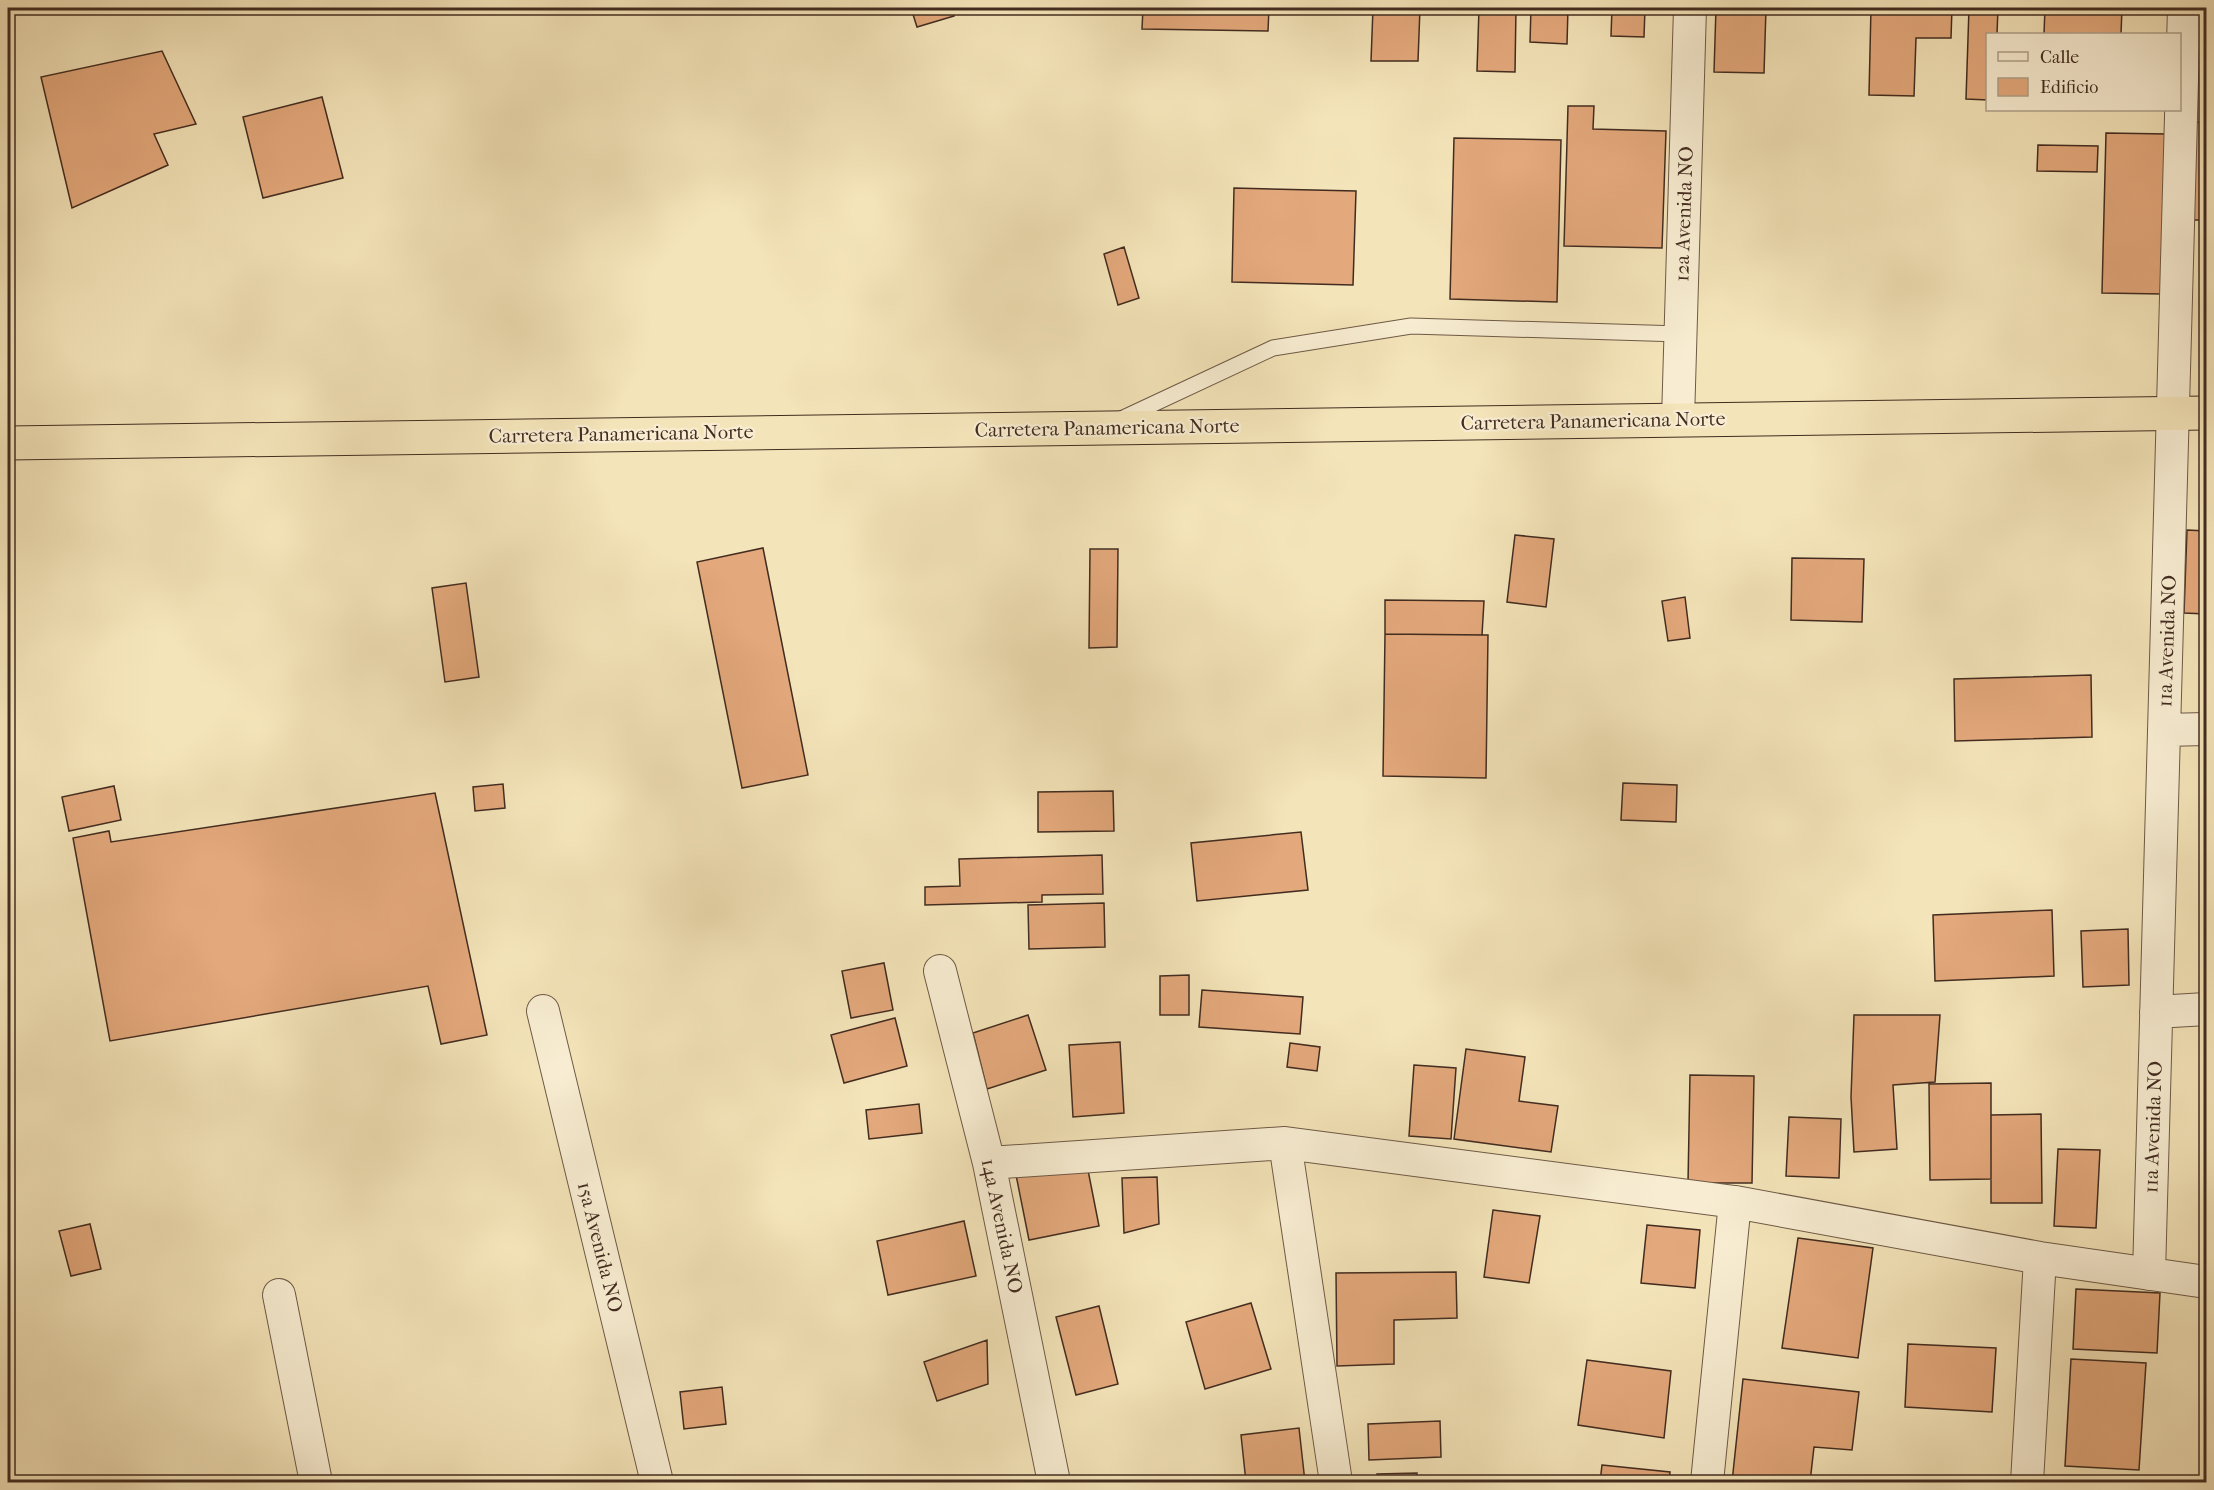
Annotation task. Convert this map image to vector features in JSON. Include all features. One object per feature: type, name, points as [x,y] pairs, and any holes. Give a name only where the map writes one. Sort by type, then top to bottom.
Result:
[{"type":"highway","name":"Carretera Panamericana Norte","points":[[8,443],[2206,413]]},
{"type":"street","name":"12a Avenida NO","points":[[1678,420],[1690,8]]},
{"type":"street","name":"11a Avenida NO","points":[[2149,1274],[2184,8]]},
{"type":"street","points":[[2164,730],[2206,729]]},
{"type":"street","name":"14a Avenida NO","points":[[940,971],[989,1162],[1054,1482]]},
{"type":"street","points":[[2157,1012],[2206,1010]]},
{"type":"street","name":"15a Avenida NO","points":[[543,1011],[657,1482]]},
{"type":"street","points":[[989,1162],[1285,1143],[1735,1202],[2040,1258],[2206,1282]]},
{"type":"street","points":[[1285,1143],[1336,1482]]},
{"type":"street","points":[[1707,1482],[1735,1202]]},
{"type":"street","points":[[2027,1482],[2040,1258]]},
{"type":"street","points":[[279,1295],[316,1482]]},
{"type":"lane","points":[[1102,428],[1273,348],[1411,326],[1681,334]]},
{"type":"building","points":[[911,8],[951,8],[954,16],[917,27]]},
{"type":"building","points":[[1143,8],[1269,8],[1268,31],[1142,29]]},
{"type":"building","points":[[1373,8],[1420,8],[1418,61],[1371,61]]},
{"type":"building","points":[[1479,8],[1516,8],[1515,72],[1477,71]]},
{"type":"building","points":[[1531,8],[1568,8],[1567,44],[1530,42]]},
{"type":"building","points":[[1612,8],[1645,8],[1644,37],[1611,36]]},
{"type":"building","points":[[1716,8],[1766,8],[1764,73],[1714,72]]},
{"type":"building","points":[[1871,8],[1952,8],[1951,38],[1916,38],[1914,96],[1869,95]]},
{"type":"building","points":[[1969,8],[1998,8],[1997,33],[1986,33],[1986,100],[1966,99]]},
{"type":"building","points":[[2045,8],[2122,8],[2121,33],[2044,33]]},
{"type":"building","points":[[162,51],[196,124],[154,134],[168,165],[72,208],[41,77]]},
{"type":"building","points":[[322,97],[343,178],[263,198],[243,117]]},
{"type":"building","points":[[1568,106],[1594,106],[1593,129],[1666,131],[1662,248],[1564,246]]},
{"type":"building","points":[[2196,122],[2206,122],[2206,220],[2193,220]]},
{"type":"building","points":[[2106,133],[2167,134],[2162,294],[2102,293]]},
{"type":"building","points":[[1454,138],[1561,140],[1557,302],[1450,299]]},
{"type":"building","points":[[2038,145],[2098,146],[2097,172],[2037,171]]},
{"type":"building","points":[[1234,188],[1356,191],[1353,285],[1232,282]]},
{"type":"building","points":[[1124,247],[1139,298],[1118,305],[1104,254]]},
{"type":"building","points":[[2187,530],[2206,531],[2206,614],[2184,613]]},
{"type":"building","points":[[1515,535],[1554,539],[1546,607],[1507,602]]},
{"type":"building","points":[[763,548],[808,775],[742,788],[697,562]]},
{"type":"building","points":[[1090,549],[1118,549],[1117,647],[1089,648]]},
{"type":"building","points":[[1792,558],[1864,559],[1862,622],[1791,620]]},
{"type":"building","points":[[466,583],[479,677],[445,682],[432,588]]},
{"type":"building","points":[[1685,597],[1690,638],[1668,641],[1662,601]]},
{"type":"building","points":[[1385,600],[1484,601],[1482,635],[1385,634]]},
{"type":"building","points":[[1385,634],[1488,635],[1486,778],[1383,776]]},
{"type":"building","points":[[2091,675],[2092,737],[1955,741],[1954,679]]},
{"type":"building","points":[[1623,783],[1677,785],[1676,822],[1621,820]]},
{"type":"building","points":[[503,784],[505,808],[475,811],[473,787]]},
{"type":"building","points":[[114,786],[121,820],[69,831],[62,797]]},
{"type":"building","points":[[1113,791],[1114,831],[1038,832],[1038,792]]},
{"type":"building","points":[[435,793],[487,1035],[441,1044],[428,986],[110,1041],[73,838],[109,831],[111,842]]},
{"type":"building","points":[[1301,832],[1308,890],[1197,901],[1191,843]]},
{"type":"building","points":[[1102,855],[1103,894],[1042,895],[1042,902],[925,905],[925,887],[960,886],[959,859]]},
{"type":"building","points":[[1104,903],[1105,947],[1029,949],[1028,905]]},
{"type":"building","points":[[2052,910],[2054,976],[1935,981],[1933,915]]},
{"type":"building","points":[[2128,929],[2129,985],[2083,987],[2081,931]]},
{"type":"building","points":[[884,963],[893,1010],[851,1018],[842,971]]},
{"type":"building","points":[[1189,975],[1189,1015],[1160,1015],[1160,976]]},
{"type":"building","points":[[1202,990],[1303,997],[1300,1034],[1199,1027]]},
{"type":"building","points":[[1028,1015],[1046,1070],[987,1089],[973,1033]]},
{"type":"building","points":[[1854,1015],[1940,1015],[1935,1082],[1893,1085],[1897,1149],[1854,1152],[1851,1097]]},
{"type":"building","points":[[895,1018],[907,1066],[844,1083],[831,1035]]},
{"type":"building","points":[[1120,1042],[1124,1113],[1073,1117],[1069,1045]]},
{"type":"building","points":[[2202,1042],[2206,1042],[2206,1104],[2203,1104]]},
{"type":"building","points":[[1290,1043],[1320,1047],[1317,1071],[1287,1067]]},
{"type":"building","points":[[1466,1049],[1525,1057],[1519,1101],[1558,1106],[1551,1152],[1454,1139]]},
{"type":"building","points":[[1414,1065],[1456,1068],[1451,1139],[1409,1136]]},
{"type":"building","points":[[1690,1075],[1754,1076],[1752,1183],[1688,1183]]},
{"type":"building","points":[[1991,1083],[1991,1179],[1930,1180],[1929,1084]]},
{"type":"building","points":[[919,1104],[922,1133],[869,1139],[866,1110]]},
{"type":"building","points":[[2041,1114],[2042,1203],[1991,1203],[1991,1115]]},
{"type":"building","points":[[1789,1117],[1841,1119],[1839,1178],[1786,1176]]},
{"type":"building","points":[[2058,1149],[2100,1150],[2096,1228],[2054,1226]]},
{"type":"building","points":[[1086,1160],[1099,1226],[1029,1240],[1016,1175]]},
{"type":"building","points":[[1157,1177],[1159,1224],[1124,1233],[1122,1178]]},
{"type":"building","points":[[1493,1210],[1540,1216],[1529,1283],[1484,1277]]},
{"type":"building","points":[[964,1221],[976,1276],[888,1295],[877,1241]]},
{"type":"building","points":[[90,1224],[101,1269],[71,1276],[59,1231]]},
{"type":"building","points":[[1647,1225],[1700,1230],[1695,1288],[1641,1283]]},
{"type":"building","points":[[1798,1238],[1873,1248],[1858,1358],[1782,1348]]},
{"type":"building","points":[[1456,1272],[1457,1318],[1394,1320],[1394,1364],[1337,1366],[1336,1273]]},
{"type":"building","points":[[2076,1289],[2160,1293],[2157,1353],[2073,1349]]},
{"type":"building","points":[[1251,1303],[1271,1369],[1205,1389],[1186,1322]]},
{"type":"building","points":[[1099,1306],[1118,1384],[1076,1395],[1056,1317]]},
{"type":"building","points":[[987,1340],[988,1384],[937,1401],[924,1362]]},
{"type":"building","points":[[1908,1344],[1996,1348],[1992,1412],[1905,1407]]},
{"type":"building","points":[[2071,1359],[2146,1363],[2139,1470],[2065,1466]]},
{"type":"building","points":[[1587,1360],[1671,1371],[1664,1438],[1578,1425]]},
{"type":"building","points":[[1743,1379],[1859,1392],[1852,1450],[1814,1447],[1810,1482],[1732,1482]]},
{"type":"building","points":[[722,1387],[726,1424],[684,1429],[680,1392]]},
{"type":"building","points":[[1440,1421],[1441,1457],[1369,1460],[1368,1424]]},
{"type":"building","points":[[1299,1428],[1305,1482],[1246,1482],[1241,1435]]},
{"type":"building","points":[[1602,1465],[1670,1472],[1669,1482],[1600,1482]]},
{"type":"building","points":[[1417,1473],[1416,1482],[1377,1482],[1377,1474]]},
{"type":"building","points":[[2056,1477],[2118,1480],[2118,1482],[2055,1482]]}]
